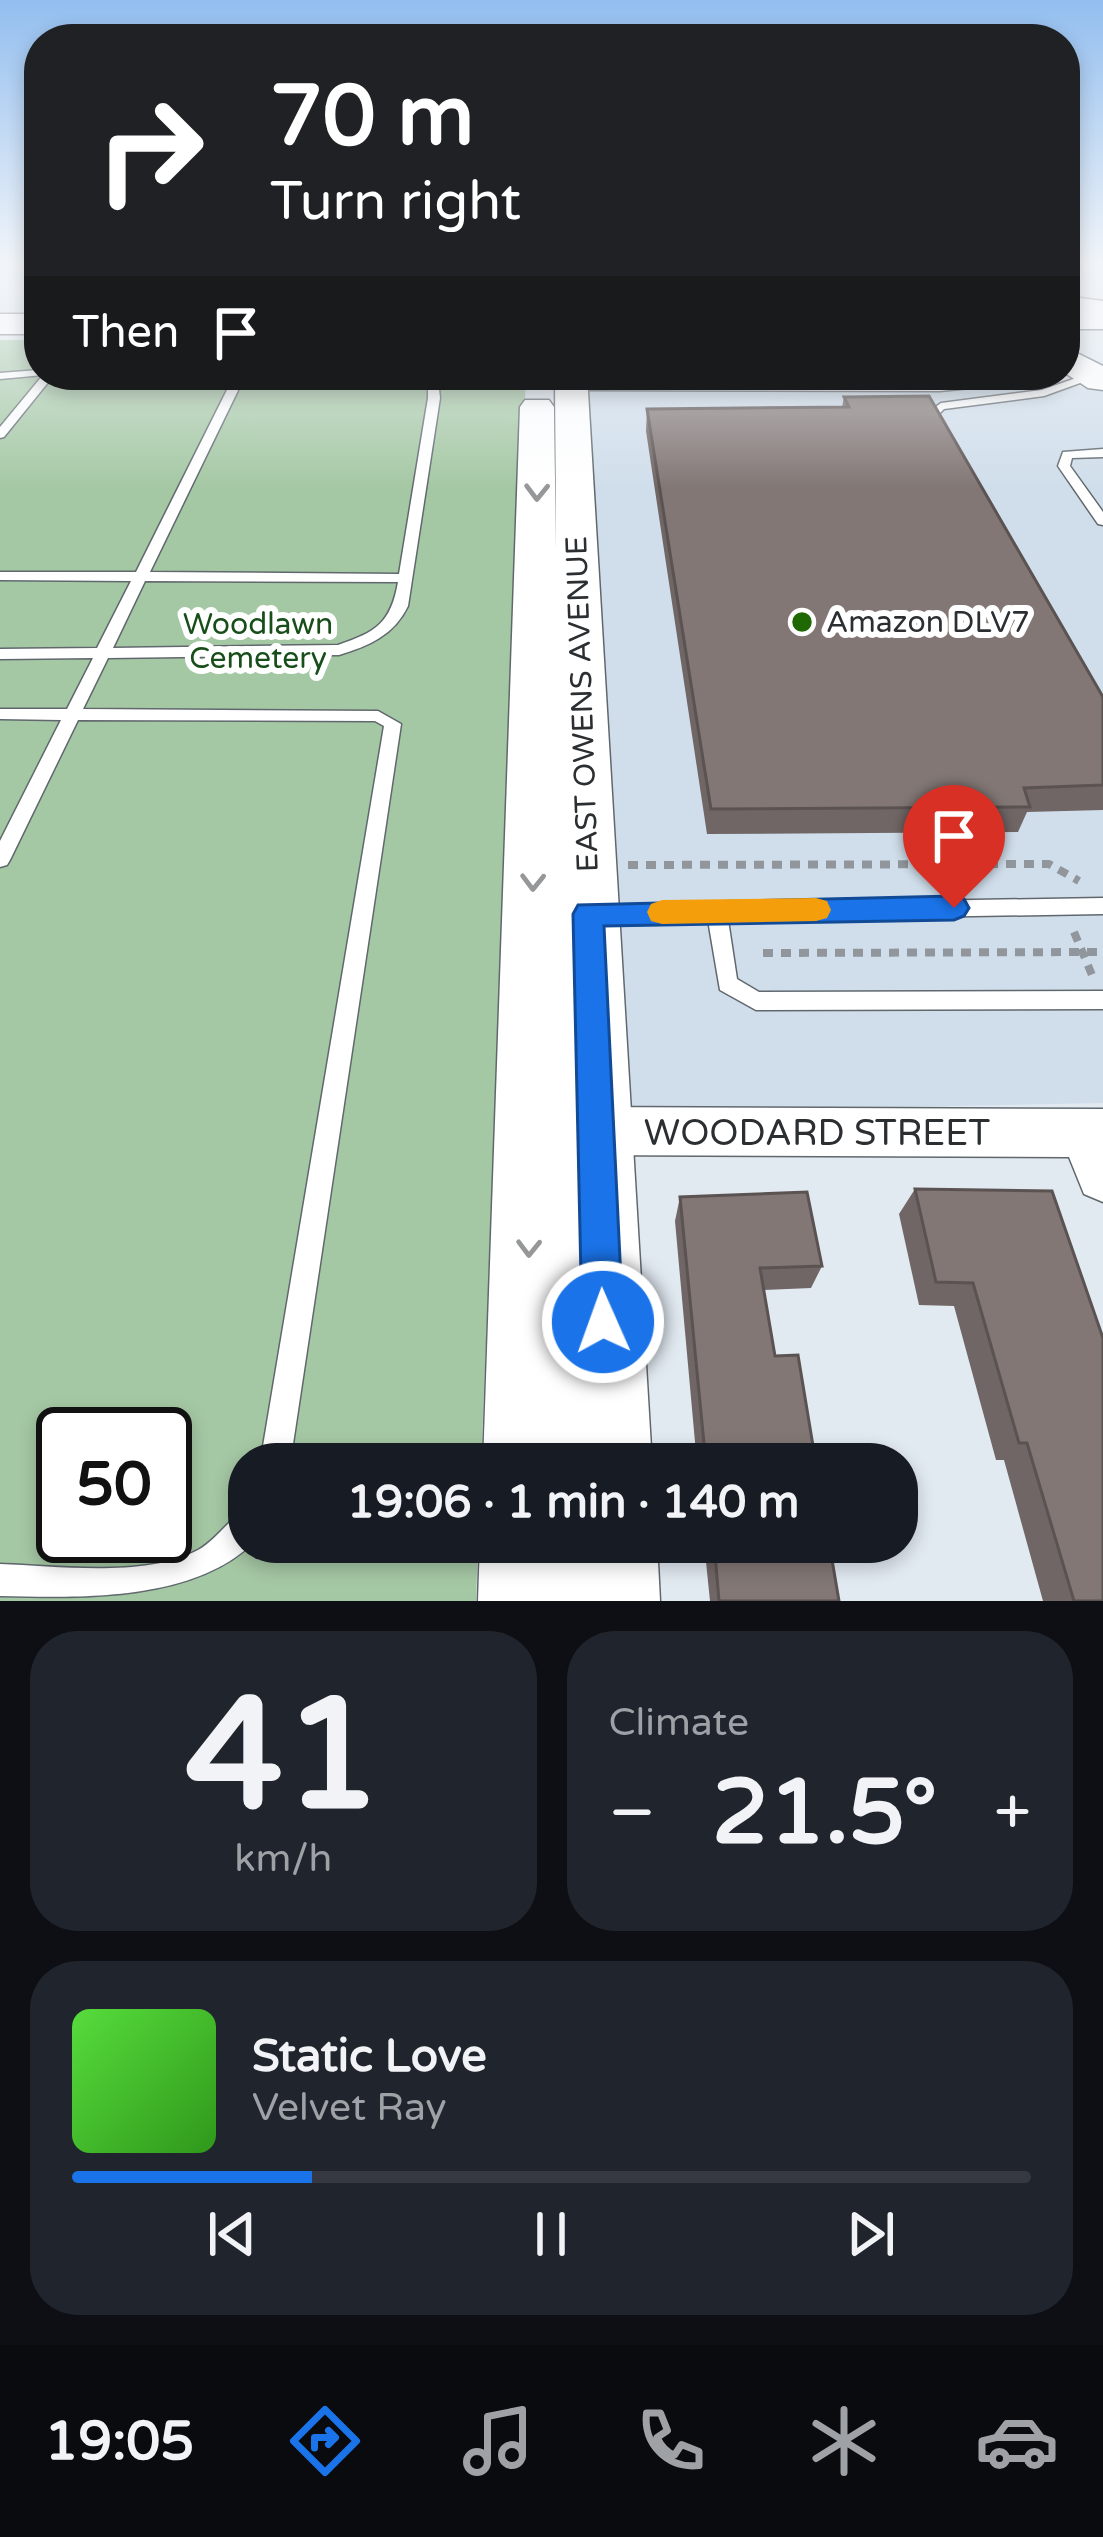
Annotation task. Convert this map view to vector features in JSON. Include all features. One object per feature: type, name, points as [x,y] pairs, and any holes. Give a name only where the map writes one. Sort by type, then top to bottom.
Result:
[{"type":"main road","name":"EAST OWENS AVENUE","points":[[560,390],[563,1132],[605,1443]]},
{"type":"main road","name":"EAST OWENS AVENUE","points":[[528,1443],[563,1132],[601,890],[561,390]]},
{"type":"main road","points":[[525,1601],[526,1563]]},
{"type":"main road","points":[[612,1563],[613,1601]]},
{"type":"street","name":"WOODARD STREET","points":[[563,1132],[1098,1148]]},
{"type":"lane","points":[[0,434],[37,390]]},
{"type":"lane","points":[[0,860],[143,576],[226,390]]},
{"type":"lane","points":[[0,654],[339,650],[360,644],[396,620],[433,390]]},
{"type":"lane","points":[[941,390],[950,404]]},
{"type":"lane","points":[[956,453],[933,413],[950,404],[1052,390]]},
{"type":"lane","points":[[1103,453],[1067,455],[1064,466],[1103,520]]},
{"type":"lane","points":[[0,576],[405,578]]},
{"type":"lane","points":[[0,714],[378,716],[393,724],[278,1443]]},
{"type":"lane","points":[[601,890],[717,911],[1103,907]]},
{"type":"lane","points":[[717,911],[727,984],[756,1001],[1103,1000]]},
{"type":"lane","points":[[0,1580],[156,1581],[200,1571],[228,1550]]},
{"type":"path","points":[[601,890],[1049,864],[1087,886]]},
{"type":"path","points":[[763,953],[1103,952]]},
{"type":"shaded area","points":[[1080,387],[1103,392],[1103,1103],[620,1113],[580,390]]},
{"type":"green space","name":"Woodlawn Cemetery","points":[[0,340],[24,340],[24,390],[525,390],[482,1443],[228,1443],[228,1563],[477,1563],[476,1601],[0,1601]]},
{"type":"building","name":"Amazon DLV7","points":[[929,396],[1103,697],[1103,785],[1024,788],[1030,807],[711,809],[647,409],[849,407],[844,397]]},
{"type":"building","points":[[915,1189],[1052,1191],[1103,1338],[1103,1601],[1074,1601],[1027,1443],[1019,1443],[973,1283],[936,1282]]},
{"type":"building","points":[[807,1192],[822,1266],[760,1268],[775,1356],[798,1355],[813,1443],[704,1443],[680,1197]]},
{"type":"building","points":[[716,1563],[833,1563],[839,1601],[719,1601]]},
{"type":"slow traffic","points":[[662,912],[816,910]]},
{"type":"place","name":"Amazon DLV7","points":[[802,622]]},
{"type":"route","points":[[603,1322],[589,914],[954,908]]}]
